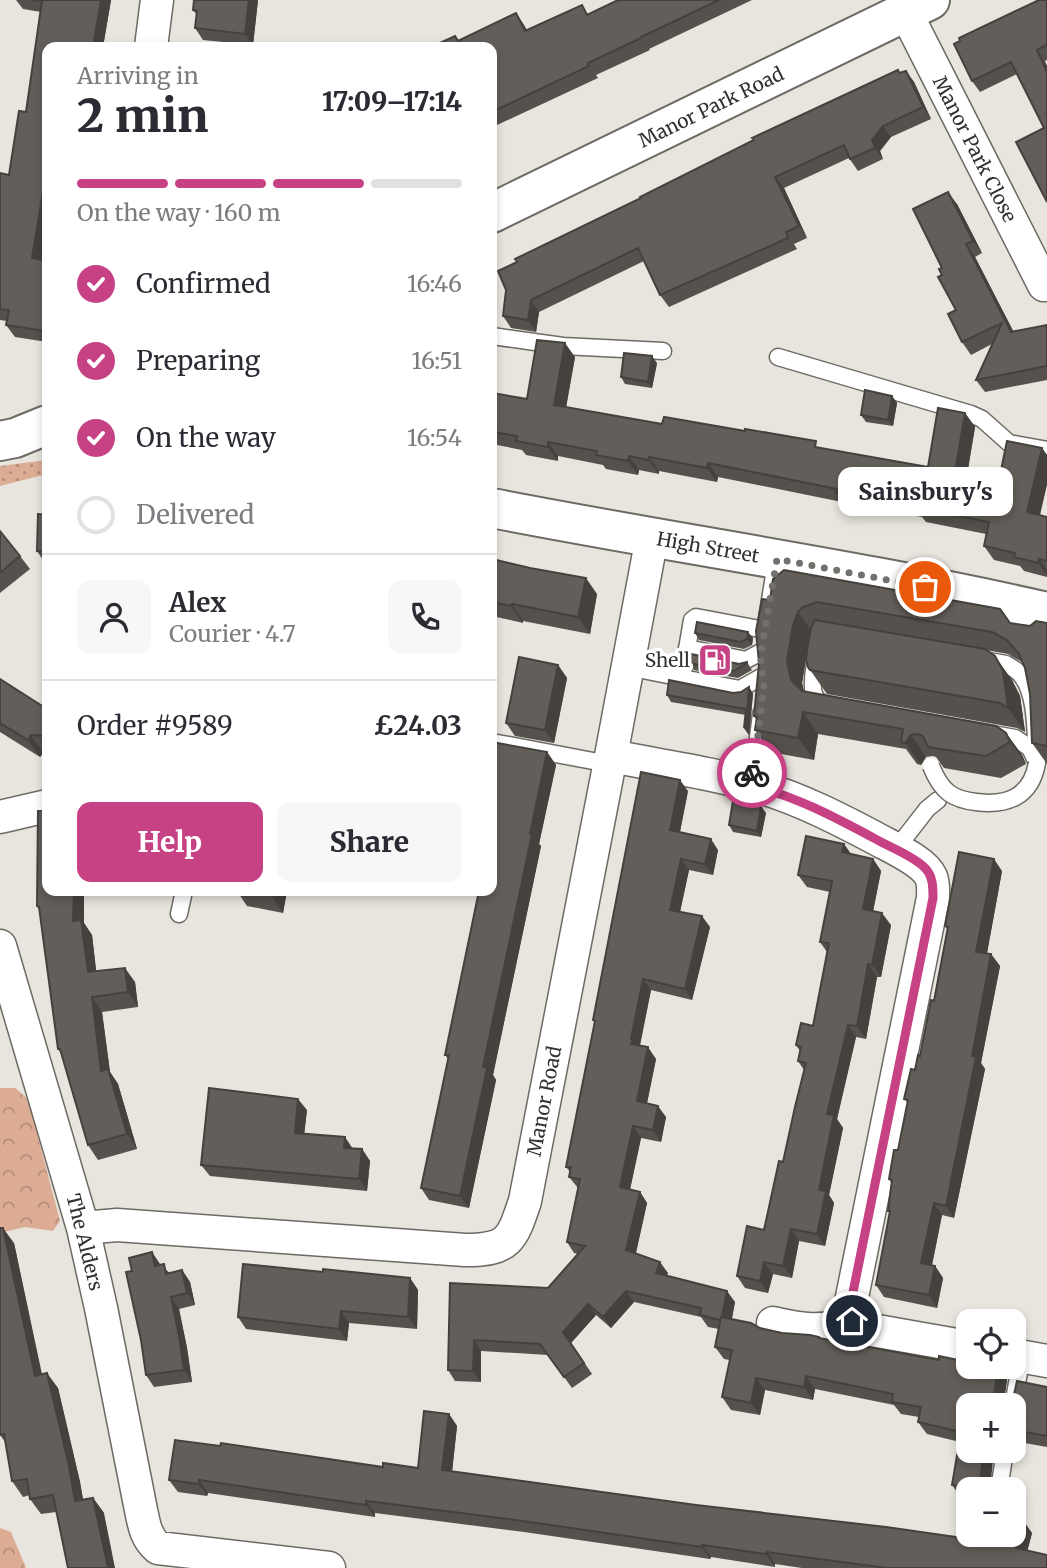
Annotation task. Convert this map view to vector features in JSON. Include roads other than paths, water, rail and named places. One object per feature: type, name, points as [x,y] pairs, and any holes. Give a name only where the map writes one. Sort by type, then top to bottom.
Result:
[{"type":"main road","name":"Manor Park Road","points":[[497,211],[918,6]]},
{"type":"main road","name":"High Street","points":[[497,509],[898,581],[1047,612]]},
{"type":"street","points":[[152,42],[157,0]]},
{"type":"street","name":"Manor Park Close","points":[[918,6],[1044,285]]},
{"type":"street","name":"Manor Road","points":[[83,1228],[117,1224],[465,1250],[485,1250],[500,1246],[511,1237],[525,1201],[652,537]]},
{"type":"street","points":[[610,760],[721,778],[761,788],[805,804],[896,849],[925,867],[931,877],[933,898],[850,1307],[850,1318],[854,1324],[866,1329],[956,1345]]},
{"type":"street","points":[[0,817],[42,807]]},
{"type":"street","name":"The Alders","points":[[0,946],[83,1228],[104,1320],[139,1503],[154,1553]]},
{"type":"street","points":[[773,1323],[824,1330],[852,1321]]},
{"type":"street","points":[[154,1553],[316,1567]]},
{"type":"lane","points":[[497,337],[563,346],[663,351]]},
{"type":"lane","points":[[778,357],[971,414],[982,419],[1009,443],[1047,450]]},
{"type":"lane","points":[[749,785],[755,760],[764,684],[761,652],[777,559]]},
{"type":"lane","points":[[682,678],[692,620],[696,617],[765,630]]},
{"type":"lane","points":[[931,766],[941,785],[959,799],[993,804],[1007,801],[1025,790],[1032,782],[1037,763],[1033,704],[1030,691],[1019,672],[1006,664],[831,634],[823,638],[819,646],[813,688],[815,698],[823,704],[1015,738],[1030,748],[1037,763]]},
{"type":"lane","points":[[687,648],[746,660],[761,652]]},
{"type":"lane","points":[[628,667],[740,689],[763,676]]},
{"type":"lane","points":[[497,743],[610,760]]},
{"type":"lane","points":[[896,849],[927,809],[938,800]]},
{"type":"lane","points":[[179,914],[183,896]]},
{"type":"lane","points":[[1016,1393],[1027,1357]]},
{"type":"place","name":"Sainsbury's","points":[[925,587]]},
{"type":"place","name":"Shell","points":[[715,660]]}]
